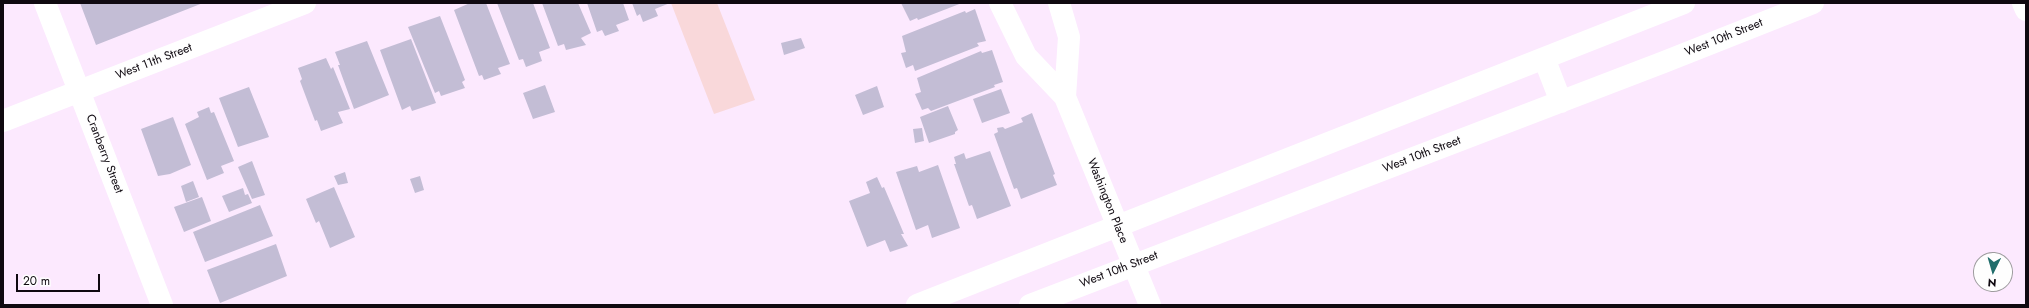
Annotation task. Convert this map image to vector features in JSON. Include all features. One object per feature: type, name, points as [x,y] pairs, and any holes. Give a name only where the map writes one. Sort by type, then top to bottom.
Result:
[{"type":"street","name":"Cranberry Street","points":[[45,3],[162,305]]},
{"type":"street","name":"West 11th Street","points":[[3,121],[305,3]]},
{"type":"street","name":"Washington Place","points":[[1000,3],[1026,56],[1065,97],[1150,305]]},
{"type":"street","name":"Washington Place","points":[[1059,3],[1069,38],[1065,97]]},
{"type":"street","points":[[917,305],[1684,3]]},
{"type":"street","name":"West 10th Street","points":[[1030,305],[1133,264],[1561,102],[1813,3]]},
{"type":"street","points":[[2023,3],[2026,10]]},
{"type":"street","points":[[1544,58],[1561,102]]},
{"type":"shaded area","points":[[671,3],[717,3],[755,100],[714,114]]},
{"type":"building","points":[[80,3],[203,3],[96,45]]},
{"type":"building","points":[[470,3],[486,3],[510,64],[498,68],[501,74],[484,80],[482,75],[479,76],[454,10]]},
{"type":"building","points":[[497,3],[533,3],[550,48],[539,52],[542,61],[526,67],[523,59],[519,60]]},
{"type":"building","points":[[542,3],[578,3],[591,33],[581,38],[586,45],[566,50],[564,44],[558,46]]},
{"type":"building","points":[[587,3],[623,3],[629,20],[616,25],[619,31],[605,36],[602,30],[597,32]]},
{"type":"building","points":[[632,3],[670,3],[655,9],[658,16],[643,22],[640,14],[637,16]]},
{"type":"building","points":[[901,3],[962,3],[918,20],[917,18],[910,21]]},
{"type":"building","points":[[975,9],[986,41],[977,43],[979,46],[915,71],[913,65],[906,68],[901,53],[906,52],[902,36],[965,11],[966,13]]},
{"type":"building","points":[[440,16],[465,80],[462,82],[465,88],[441,96],[439,91],[435,93],[408,27]]},
{"type":"building","points":[[801,38],[805,48],[784,55],[781,43]]},
{"type":"building","points":[[411,39],[436,103],[412,111],[410,106],[402,110],[380,50]]},
{"type":"building","points":[[367,41],[389,95],[354,109],[338,65],[340,65],[335,52]]},
{"type":"building","points":[[992,50],[1003,82],[994,85],[995,87],[931,111],[928,108],[922,110],[915,94],[921,92],[917,78],[981,51],[982,53]]},
{"type":"building","points":[[326,58],[331,69],[333,67],[350,109],[338,112],[343,123],[321,131],[317,120],[315,121],[300,81],[302,79],[298,68]]},
{"type":"building","points":[[545,85],[555,112],[533,119],[523,93]]},
{"type":"building","points":[[877,86],[884,107],[863,115],[855,95]]},
{"type":"building","points":[[249,87],[269,137],[238,147],[219,98]]},
{"type":"building","points":[[1001,89],[1010,113],[982,123],[973,99]]},
{"type":"building","points":[[948,106],[958,130],[955,134],[929,143],[920,117]]},
{"type":"building","points":[[209,107],[211,113],[214,112],[234,161],[221,166],[224,173],[207,180],[185,124],[199,117],[197,112]]},
{"type":"building","points":[[1032,113],[1055,174],[1053,175],[1057,185],[1021,199],[1017,188],[1014,189],[994,134],[998,132],[997,128],[1003,127],[1005,129],[1023,122],[1021,118]]},
{"type":"building","points":[[173,117],[191,165],[170,174],[158,176],[141,129]]},
{"type":"building","points":[[922,128],[924,141],[915,143],[913,129]]},
{"type":"building","points":[[990,151],[1011,206],[977,219],[972,205],[969,206],[954,164],[956,164],[954,157],[964,153],[966,159]]},
{"type":"building","points":[[252,161],[265,195],[252,199],[238,167]]},
{"type":"building","points":[[938,165],[960,228],[932,238],[928,225],[916,230],[896,172],[917,166],[919,172]]},
{"type":"building","points":[[345,172],[348,183],[338,185],[334,176]]},
{"type":"building","points":[[420,176],[424,190],[415,193],[410,179]]},
{"type":"building","points":[[877,177],[882,188],[884,187],[904,234],[901,234],[908,246],[890,252],[885,240],[867,247],[849,201],[870,193],[866,182]]},
{"type":"building","points":[[193,181],[199,197],[186,202],[181,186]]},
{"type":"building","points":[[334,187],[355,237],[330,248],[319,221],[316,223],[306,199]]},
{"type":"building","points":[[243,188],[245,195],[248,194],[252,203],[229,212],[222,196]]},
{"type":"building","points":[[202,197],[211,221],[184,232],[174,207]]},
{"type":"building","points":[[260,205],[273,236],[205,262],[193,232]]},
{"type":"building","points":[[276,244],[287,276],[220,303],[207,270]]}]
